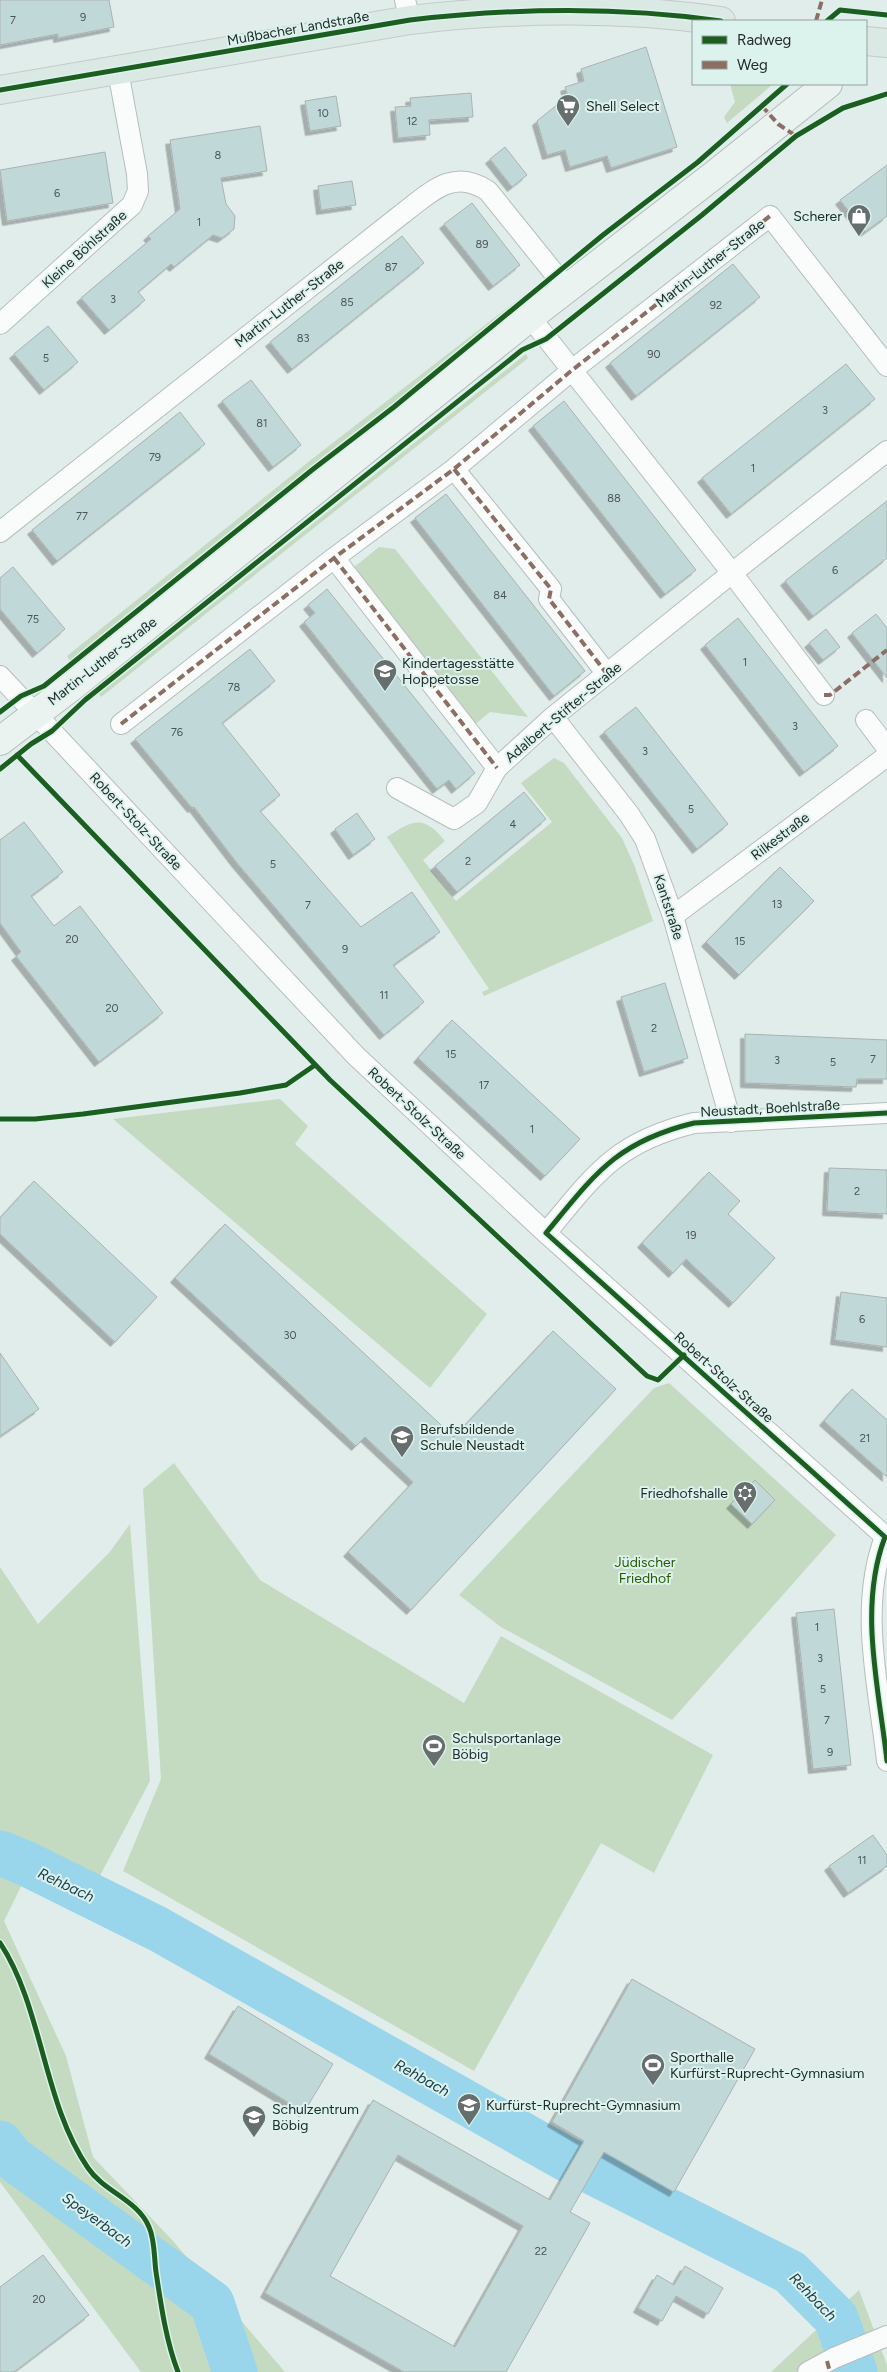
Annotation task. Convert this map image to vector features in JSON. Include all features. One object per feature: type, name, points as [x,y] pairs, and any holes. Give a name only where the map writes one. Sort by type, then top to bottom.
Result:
[{"type":"main road","name":"Mußbacher Landstraße","points":[[0,90],[118,71],[408,10],[464,14],[612,10],[711,20]]},
{"type":"main road","points":[[867,41],[887,43]]},
{"type":"street","name":"Kleine Böhlstraße","points":[[0,324],[132,206],[138,191],[137,174],[118,71]]},
{"type":"street","name":"Martin-Luther-Straße","points":[[0,741],[75,684],[530,317],[827,85]]},
{"type":"street","name":"Martin-Luther-Straße","points":[[0,532],[402,214],[436,189],[453,181],[466,180],[478,184],[488,191],[566,289]]},
{"type":"street","name":"Martin-Luther-Straße","points":[[121,724],[334,558],[454,469],[571,371],[770,216],[887,366]]},
{"type":"street","points":[[530,317],[732,573],[824,695]]},
{"type":"street","name":"Adalbert-Stifter-Straße","points":[[398,788],[454,818],[477,803],[497,768],[553,718],[887,451]]},
{"type":"street","points":[[454,469],[550,589],[549,600],[607,674]]},
{"type":"street","points":[[334,558],[497,768]]},
{"type":"street","name":"Robert-Stolz-Straße","points":[[0,676],[341,1042],[546,1233],[886,1538]]},
{"type":"street","name":"Kantstraße","points":[[553,718],[629,814],[645,840],[673,916],[731,1122]]},
{"type":"street","points":[[866,720],[887,748]]},
{"type":"street","name":"Rilkestraße","points":[[673,916],[887,756]]},
{"type":"street","name":"Neustadt, Boehlstraße","points":[[546,1233],[594,1175],[618,1155],[640,1141],[668,1130],[694,1123],[887,1112]]},
{"type":"street","points":[[886,1538],[877,1558],[874,1572],[871,1619],[887,1761]]},
{"type":"street","points":[[808,2372],[834,2358],[879,2339]]},
{"type":"green space","points":[[730,85],[772,85],[727,123],[724,117],[735,102]]},
{"type":"green space","points":[[529,291],[533,292],[70,661],[67,656],[312,459]]},
{"type":"green space","points":[[526,354],[528,358],[101,697],[99,694]]},
{"type":"green space","points":[[379,547],[395,549],[528,717],[490,712],[473,726],[353,568]]},
{"type":"green space","points":[[554,758],[564,763],[622,838],[635,867],[653,921],[484,996],[482,992],[489,989],[387,837],[404,827],[418,822],[424,823],[437,832],[445,841],[423,860],[456,901],[552,822],[521,783]]},
{"type":"green space","points":[[280,1099],[308,1126],[295,1144],[487,1314],[430,1388],[113,1119]]},
{"type":"green space","name":"Jüdischer Friedhof","points":[[669,1383],[836,1535],[672,1720],[501,1627],[459,1595],[654,1388]]},
{"type":"green space","name":"Schulsportanlage Böbig","points":[[174,1463],[260,1580],[464,1703],[501,1636],[713,1755],[654,1873],[601,1843],[474,2071],[123,1871],[161,1779],[143,1489]]},
{"type":"green space","points":[[130,1524],[150,1781],[95,1885],[39,1850],[4,1921],[66,2056],[93,2157],[173,2241],[285,2372],[141,2372],[0,2182],[0,1567],[38,1624],[109,1553]]},
{"type":"green space","points":[[859,2290],[887,2365],[887,2372],[771,2372]]},
{"type":"building","points":[[0,0],[109,0],[114,27],[58,38],[58,34],[0,45]]},
{"type":"building","points":[[646,47],[677,147],[611,168],[607,156],[570,167],[565,150],[547,155],[537,121],[568,96],[565,87],[584,81],[581,69]]},
{"type":"building","points":[[471,93],[473,117],[429,120],[430,135],[398,138],[395,107],[411,106],[410,98]]},
{"type":"building","points":[[336,96],[341,126],[310,131],[305,101]]},
{"type":"building","points":[[260,126],[267,171],[221,178],[226,204],[235,216],[234,229],[222,238],[213,235],[174,267],[171,264],[138,292],[145,300],[109,330],[81,298],[151,239],[148,236],[180,209],[170,140]]},
{"type":"building","points":[[505,147],[527,175],[512,187],[490,159]]},
{"type":"building","points":[[105,152],[113,203],[7,221],[0,170]]},
{"type":"building","points":[[887,165],[887,216],[865,232],[840,200]]},
{"type":"building","points":[[352,181],[356,205],[321,210],[318,186]]},
{"type":"building","points":[[472,203],[520,265],[493,286],[444,224]]},
{"type":"building","points":[[402,236],[424,263],[292,369],[270,342]]},
{"type":"building","points":[[733,264],[760,297],[636,396],[610,363]]},
{"type":"building","points":[[48,326],[78,362],[44,390],[14,354]]},
{"type":"building","points":[[846,364],[875,399],[731,514],[702,478]]},
{"type":"building","points":[[251,380],[301,445],[273,467],[222,401]]},
{"type":"building","points":[[564,401],[696,570],[665,594],[533,426]]},
{"type":"building","points":[[180,412],[205,444],[57,561],[32,530]]},
{"type":"building","points":[[446,494],[585,671],[554,696],[415,518]]},
{"type":"building","points":[[887,501],[887,558],[813,616],[785,581]]},
{"type":"building","points":[[13,567],[65,629],[37,653],[0,609],[0,578]]},
{"type":"building","name":"Kindertagesstätte Hoppetosse","points":[[327,589],[475,773],[456,789],[449,780],[437,789],[304,622],[315,613],[308,605]]},
{"type":"building","points":[[876,614],[887,628],[887,678],[852,633]]},
{"type":"building","points":[[738,618],[838,746],[804,772],[705,645]]},
{"type":"building","points":[[826,629],[840,647],[823,660],[809,643]]},
{"type":"building","points":[[250,649],[275,681],[222,723],[280,795],[260,811],[361,927],[412,892],[440,932],[393,965],[424,1002],[384,1035],[237,863],[194,807],[192,808],[135,739]]},
{"type":"building","points":[[636,707],[728,824],[697,849],[604,732]]},
{"type":"building","points":[[524,792],[546,819],[457,892],[435,866]]},
{"type":"building","points":[[357,813],[375,839],[353,855],[335,829]]},
{"type":"building","points":[[24,822],[63,872],[31,896],[54,926],[80,906],[163,1013],[99,1062],[16,956],[21,952],[0,923],[0,840]]},
{"type":"building","points":[[780,867],[814,901],[739,975],[706,942]]},
{"type":"building","points":[[665,983],[688,1058],[644,1072],[621,997]]},
{"type":"building","points":[[452,1020],[580,1139],[545,1176],[418,1058]]},
{"type":"building","points":[[745,1034],[887,1040],[887,1079],[857,1079],[856,1087],[745,1083]]},
{"type":"building","points":[[829,1168],[887,1170],[887,1214],[827,1211]]},
{"type":"building","points":[[709,1172],[740,1201],[728,1214],[775,1258],[733,1303],[686,1259],[673,1273],[642,1243]]},
{"type":"building","points":[[34,1181],[157,1297],[115,1342],[0,1234],[0,1218]]},
{"type":"building","points":[[225,1224],[454,1437],[553,1331],[616,1389],[411,1610],[348,1552],[413,1482],[365,1437],[356,1446],[175,1278]]},
{"type":"building","points":[[841,1292],[887,1298],[887,1347],[835,1340]]},
{"type":"building","points":[[0,1353],[39,1409],[0,1436]]},
{"type":"building","points":[[852,1389],[887,1420],[887,1477],[824,1421]]},
{"type":"building","points":[[755,1480],[775,1500],[752,1524],[731,1504]]},
{"type":"building","points":[[834,1609],[851,1765],[813,1769],[796,1613]]},
{"type":"building","points":[[873,1835],[887,1855],[887,1866],[848,1893],[829,1866]]},
{"type":"building","points":[[632,1979],[755,2049],[674,2192],[604,2152],[570,2212],[590,2223],[506,2372],[404,2372],[265,2293],[373,2100],[550,2200],[584,2141],[552,2122]],"holes":[[[398,2155],[523,2226],[455,2347],[330,2276]]]},
{"type":"building","points":[[238,2006],[333,2064],[304,2112],[209,2054]]},
{"type":"building","points":[[43,2255],[89,2315],[14,2372],[0,2372],[0,2287]]},
{"type":"building","points":[[685,2266],[723,2288],[708,2314],[676,2296],[662,2321],[638,2308],[657,2275],[674,2285]]},
{"type":"waterway","name":"Rehbach","points":[[0,1853],[25,1863],[158,1929],[566,2159],[790,2272],[836,2318],[855,2372]]},
{"type":"waterway","name":"Speyerbach","points":[[0,2143],[12,2158],[212,2303],[235,2372]]},
{"type":"marked path","points":[[816,20],[822,0]]},
{"type":"marked path","points":[[762,106],[778,124],[796,136]]},
{"type":"marked path","points":[[121,724],[334,558],[454,469],[571,371],[770,216]]},
{"type":"marked path","points":[[454,469],[551,589],[549,599],[607,674]]},
{"type":"marked path","points":[[334,558],[497,768]]},
{"type":"marked path","points":[[824,695],[830,695],[887,650]]},
{"type":"marked path","points":[[827,2361],[830,2372]]},
{"type":"cycle path","points":[[0,90],[410,20],[449,16],[566,10],[643,13],[713,20]]},
{"type":"cycle path","points":[[828,20],[840,10],[887,15]]},
{"type":"cycle path","points":[[0,712],[21,696],[44,686],[312,470],[394,407],[603,235],[698,162],[786,85]]},
{"type":"cycle path","points":[[0,769],[31,744],[52,731],[85,700],[522,350],[546,339],[702,215],[796,136],[843,108],[887,94]]},
{"type":"cycle path","points":[[17,755],[330,1080],[647,1376],[658,1380],[684,1355]]},
{"type":"cycle path","points":[[0,1119],[35,1119],[83,1114],[240,1093],[286,1085],[315,1065]]},
{"type":"cycle path","points":[[887,1113],[694,1123],[667,1131],[645,1140],[609,1163],[594,1177],[546,1233],[885,1537],[877,1564],[872,1620],[876,1677],[887,1761]]},
{"type":"cycle path","points":[[0,1943],[26,1996],[61,2115],[73,2142],[88,2168],[95,2176],[137,2210],[149,2227],[164,2323],[178,2372]]},
{"type":"place","name":"Shell Select","points":[[568,127]]},
{"type":"place","name":"Scherer","points":[[859,237]]},
{"type":"place","name":"Kindertagesstätte Hoppetosse","points":[[385,692]]},
{"type":"place","name":"Berufsbildende Schule Neustadt","points":[[402,1458]]},
{"type":"place","name":"Friedhofshalle","points":[[745,1514]]},
{"type":"place","name":"Schulsportanlage Böbig","points":[[434,1767]]},
{"type":"place","name":"Sporthalle Kurfürst-Ruprecht-Gymnasium","points":[[653,2086]]},
{"type":"place","name":"Kurfürst-Ruprecht-Gymnasium","points":[[469,2126]]},
{"type":"place","name":"Schulzentrum Böbig","points":[[254,2138]]}]
